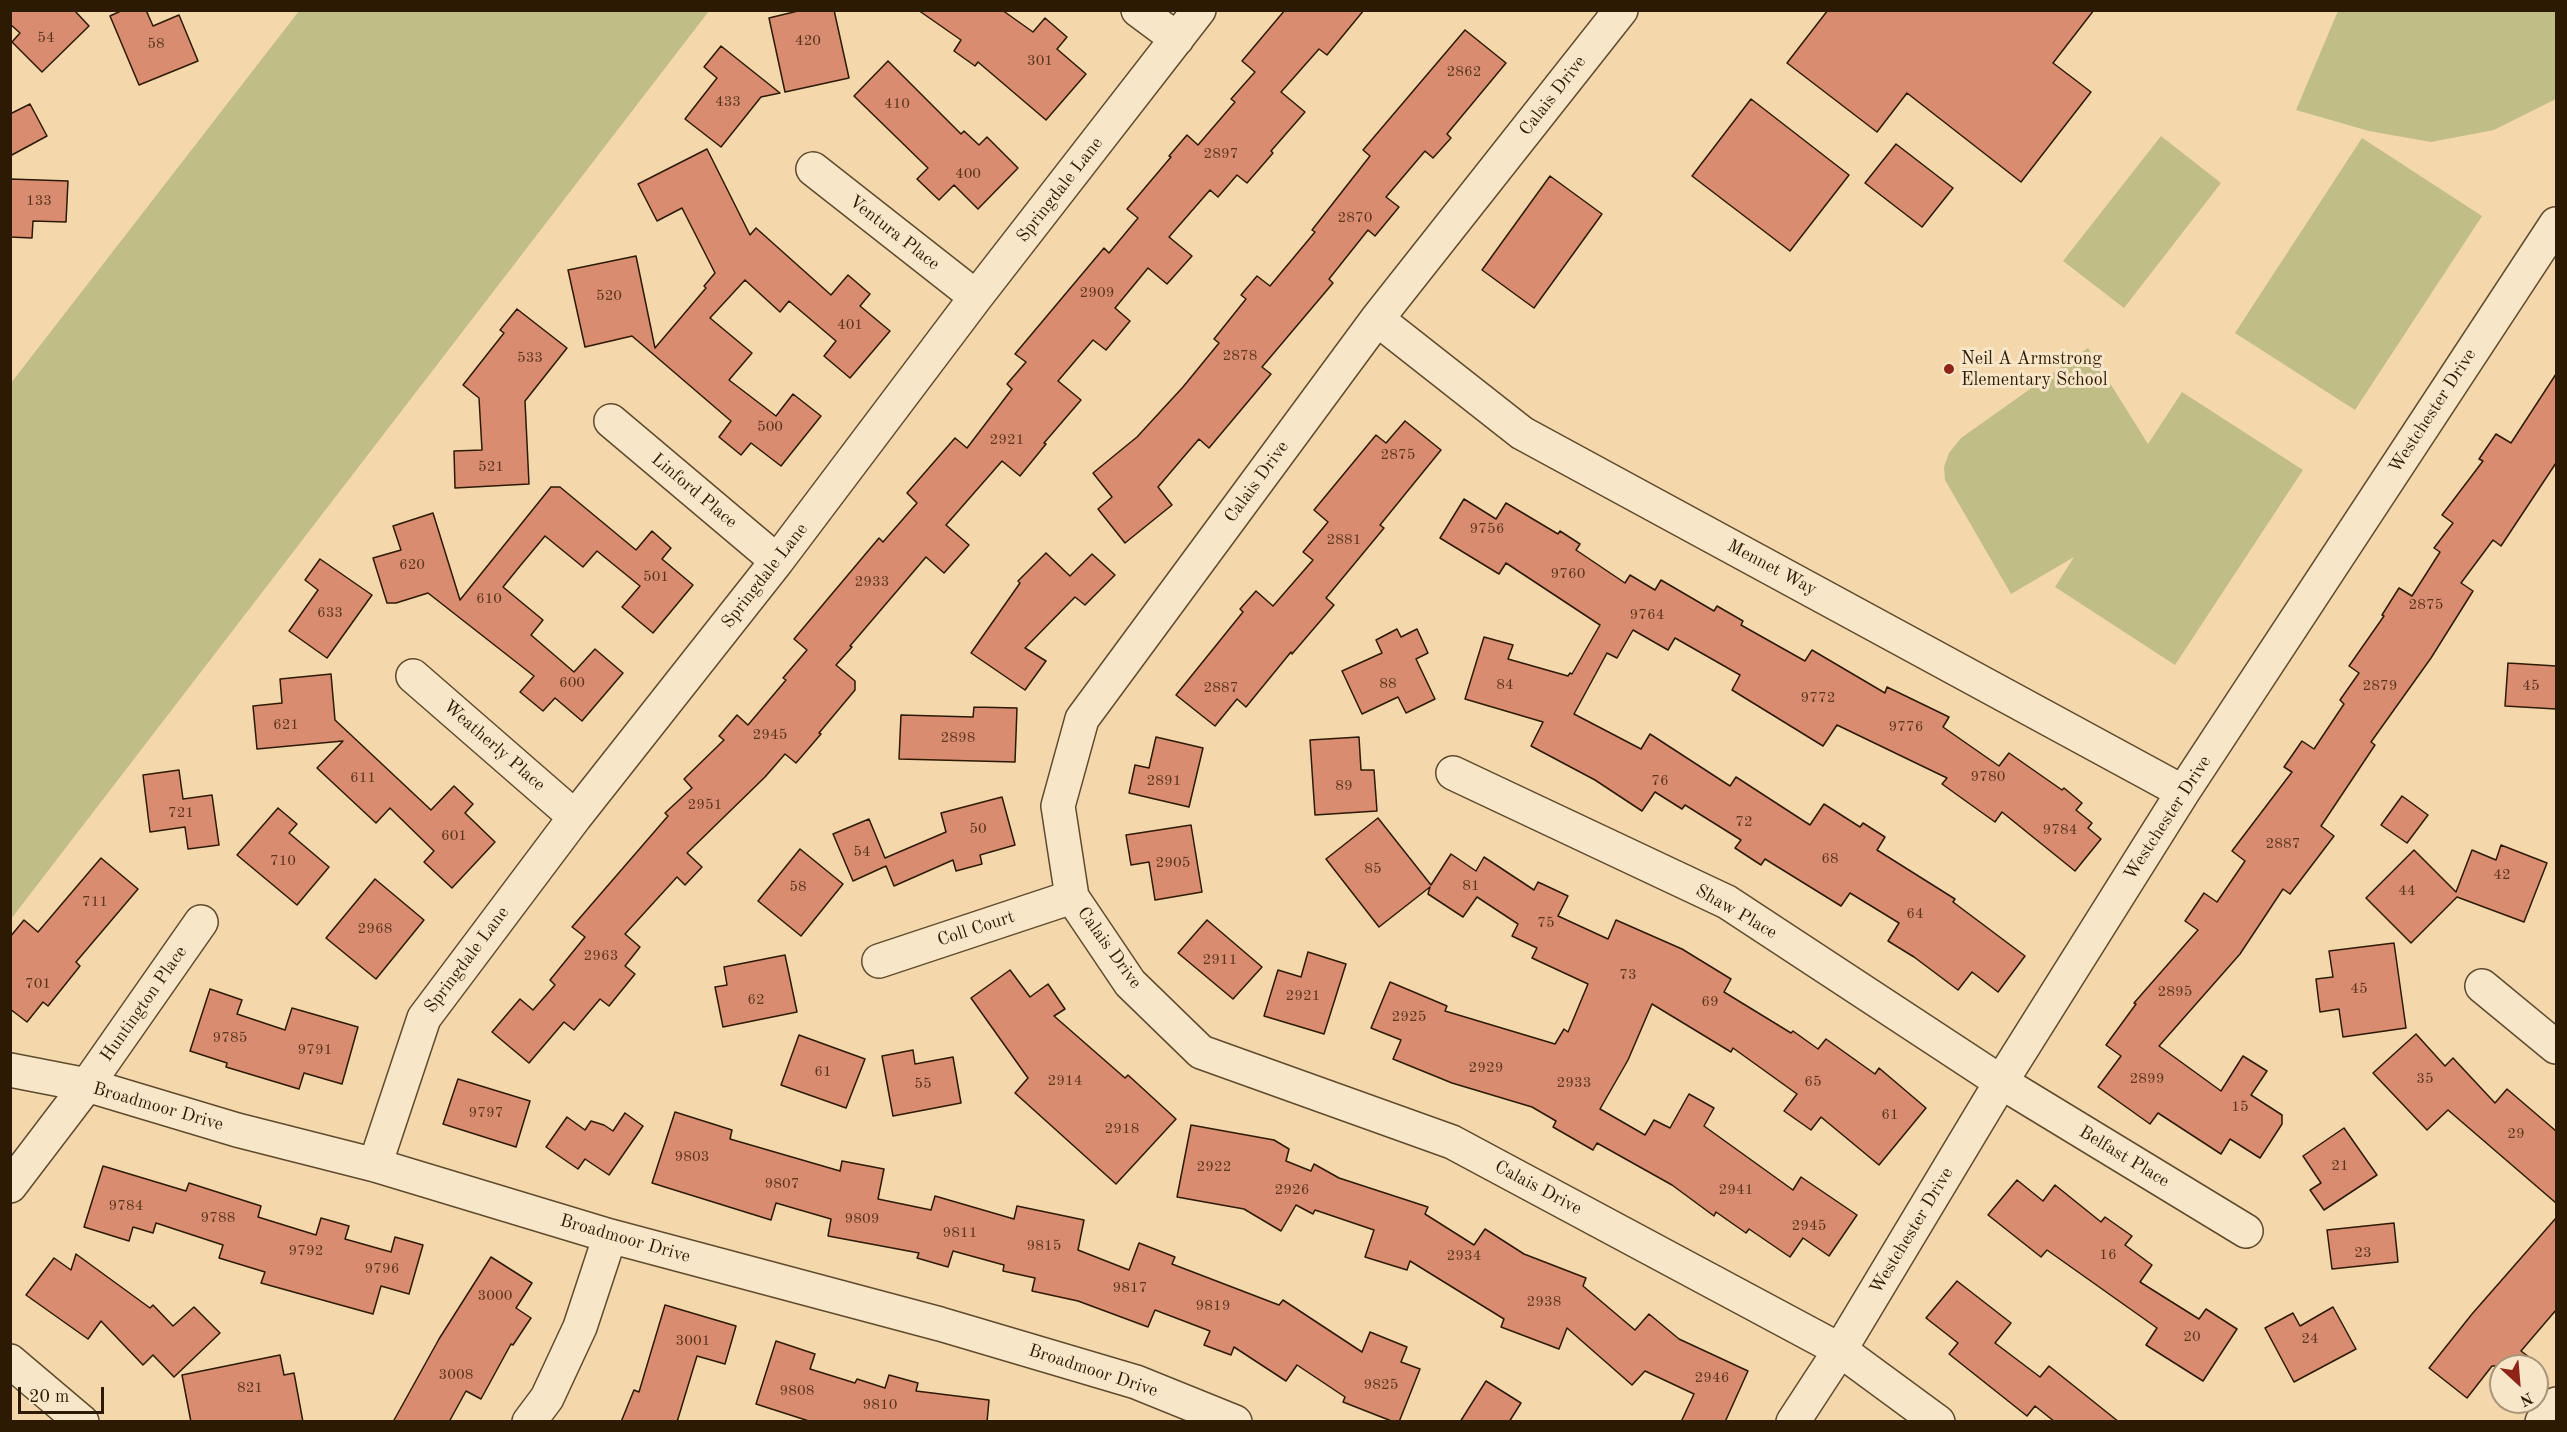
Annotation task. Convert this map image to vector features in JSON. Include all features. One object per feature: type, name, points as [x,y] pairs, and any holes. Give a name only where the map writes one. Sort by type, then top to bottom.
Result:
[{"type":"street","points":[[1138,10],[1177,39]]},
{"type":"street","name":"Springdale Lane","points":[[375,1165],[424,1018],[575,817],[777,561],[976,297],[1199,10]]},
{"type":"street","name":"Calais Drive","points":[[1621,10],[1377,319],[1082,719],[1058,806],[1072,897],[1130,983],[1201,1052],[1452,1143],[1840,1350],[1938,1422]]},
{"type":"street","name":"Ventura Place","points":[[813,169],[976,297]]},
{"type":"street","name":"Westchester Drive","points":[[1793,1422],[1840,1350],[2001,1082],[2183,792],[2556,224]]},
{"type":"street","name":"Mennet Way","points":[[1377,319],[1522,433],[2183,792]]},
{"type":"street","name":"Linford Place","points":[[611,421],[777,561]]},
{"type":"street","name":"Weatherly Place","points":[[413,676],[575,817]]},
{"type":"street","name":"Shaw Place","points":[[1453,773],[1726,902],[2001,1082]]},
{"type":"street","name":"Coll Court","points":[[879,961],[1072,897]]},
{"type":"street","name":"Huntington Place","points":[[10,1186],[87,1085],[201,922]]},
{"type":"street","points":[[2482,986],[2556,1047]]},
{"type":"street","name":"Broadmoor Drive","points":[[10,1070],[87,1085],[237,1130],[375,1165],[610,1236],[940,1324],[1125,1379],[1236,1422]]},
{"type":"street","name":"Belfast Place","points":[[2001,1082],[2246,1231]]},
{"type":"street","points":[[529,1422],[548,1398],[580,1327],[610,1236]]},
{"type":"street","points":[[10,1361],[82,1422]]},
{"type":"street","points":[[2542,1422],[2556,1404]]},
{"type":"shaded area","points":[[299,11],[709,11],[11,919],[11,383]]},
{"type":"shaded area","points":[[2338,11],[2556,11],[2556,99],[2494,130],[2431,142],[2369,131],[2296,110]]},
{"type":"shaded area","points":[[2161,136],[2221,183],[2124,308],[2063,261]]},
{"type":"shaded area","points":[[2362,138],[2482,216],[2355,410],[2235,333]]},
{"type":"shaded area","points":[[2088,348],[2148,444],[2182,392],[2303,470],[2175,665],[2055,587],[2074,557],[2011,594],[1945,480],[1944,467],[1949,453],[1961,438]]},
{"type":"building","points":[[10,10],[74,10],[89,26],[42,72],[12,42],[20,33],[10,24]]},
{"type":"building","points":[[123,10],[146,10],[153,26],[179,15],[198,61],[139,85],[110,16]]},
{"type":"building","points":[[802,10],[834,10],[849,78],[785,92],[769,18]]},
{"type":"building","points":[[918,10],[1002,10],[1033,32],[1045,18],[1067,37],[1057,49],[1086,74],[1046,120],[978,62],[975,66],[954,51],[961,40]]},
{"type":"building","points":[[1285,10],[1364,10],[1327,55],[1319,49],[1281,92],[1305,112],[1271,151],[1273,153],[1247,183],[1237,175],[1218,197],[1210,190],[1169,237],[1192,256],[1167,284],[1148,268],[1115,308],[1130,321],[1106,350],[1093,340],[1058,381],[1081,400],[1044,443],[1046,444],[1020,476],[1002,461],[946,525],[969,545],[944,573],[926,557],[850,646],[852,647],[836,665],[855,681],[855,690],[819,733],[821,734],[796,763],[785,754],[765,777],[687,853],[702,867],[685,885],[677,877],[625,934],[640,947],[625,966],[635,974],[609,1006],[600,999],[574,1030],[564,1022],[529,1063],[492,1032],[520,999],[533,1010],[555,985],[550,980],[585,937],[572,927],[668,816],[665,813],[692,788],[684,779],[724,740],[719,736],[737,715],[748,725],[786,680],[783,678],[807,650],[794,639],[879,538],[883,542],[917,503],[907,493],[955,438],[967,448],[1012,389],[1007,384],[1026,362],[1015,354],[1104,248],[1109,253],[1138,218],[1127,209],[1187,135],[1198,145],[1235,102],[1231,99],[1255,72],[1242,61]]},
{"type":"building","points":[[1828,10],[2094,10],[2053,63],[2091,92],[2021,182],[1907,93],[1877,132],[1787,63]]},
{"type":"building","points":[[1465,30],[1506,63],[1447,134],[1451,138],[1433,158],[1425,151],[1386,197],[1399,207],[1375,236],[1368,230],[1329,279],[1333,283],[1262,367],[1271,374],[1209,448],[1199,439],[1158,487],[1172,505],[1125,543],[1098,509],[1112,497],[1093,473],[1137,437],[1183,387],[1219,343],[1214,339],[1246,299],[1241,295],[1257,276],[1270,286],[1315,232],[1312,230],[1370,156],[1363,150]]},
{"type":"building","points":[[721,46],[780,93],[761,97],[721,147],[685,119],[717,78],[704,67]]},
{"type":"building","points":[[888,61],[961,134],[964,131],[979,145],[987,137],[1018,168],[978,209],[954,185],[939,200],[917,179],[928,168],[854,96]]},
{"type":"building","points":[[1751,99],[1849,175],[1790,251],[1692,176]]},
{"type":"building","points":[[30,104],[47,136],[10,156],[10,114]]},
{"type":"building","points":[[1896,144],[1953,188],[1922,227],[1865,183]]},
{"type":"building","points":[[707,149],[750,235],[756,228],[831,295],[848,275],[870,294],[860,306],[890,331],[850,378],[824,356],[836,341],[789,301],[780,312],[745,280],[710,318],[752,353],[729,380],[776,416],[793,394],[821,416],[781,466],[751,443],[741,455],[719,437],[731,421],[632,336],[585,347],[568,270],[636,256],[655,348],[706,288],[704,286],[715,273],[682,208],[657,221],[638,184]]},
{"type":"building","points":[[1550,176],[1602,214],[1534,308],[1482,270]]},
{"type":"building","points":[[10,179],[68,181],[66,222],[33,221],[32,238],[10,237]]},
{"type":"building","points":[[517,309],[567,348],[525,401],[529,484],[455,488],[454,451],[482,450],[479,398],[463,385],[504,333],[500,330]]},
{"type":"building","points":[[2556,374],[2556,463],[2501,546],[2493,540],[2461,583],[2473,591],[2431,658],[2371,742],[2375,745],[2321,826],[2334,836],[2290,894],[2283,889],[2240,954],[2159,1046],[2221,1091],[2243,1056],[2267,1071],[2251,1095],[2282,1115],[2282,1124],[2260,1158],[2230,1139],[2221,1154],[2158,1113],[2150,1124],[2098,1087],[2121,1056],[2106,1045],[2136,1004],[2134,1003],[2198,930],[2185,921],[2204,893],[2217,902],[2245,861],[2232,851],[2292,772],[2284,767],[2302,741],[2314,749],[2344,704],[2340,700],[2359,673],[2349,666],[2384,616],[2382,615],[2399,588],[2412,596],[2440,552],[2434,548],[2453,523],[2442,515],[2483,461],[2479,459],[2496,434],[2511,443]]},
{"type":"building","points":[[1405,421],[1441,450],[1380,525],[1384,528],[1326,598],[1334,605],[1292,654],[1291,652],[1246,707],[1237,699],[1215,726],[1176,695],[1243,612],[1240,609],[1256,591],[1273,606],[1313,560],[1303,552],[1328,522],[1314,510],[1376,435],[1386,443]]},
{"type":"building","points":[[551,487],[560,487],[636,550],[652,531],[671,548],[662,559],[693,585],[653,633],[622,607],[640,586],[597,551],[583,567],[545,536],[520,566],[503,587],[543,620],[531,635],[574,672],[595,649],[623,673],[582,721],[555,698],[543,711],[520,692],[534,676],[428,593],[396,603],[387,603],[373,558],[401,550],[393,526],[433,513],[460,600]]},
{"type":"building","points":[[1464,499],[1496,519],[1506,503],[1558,534],[1560,531],[1580,544],[1576,550],[1625,583],[1630,575],[1655,590],[1661,580],[1714,611],[1717,606],[1743,621],[1741,625],[1805,661],[1812,650],[1885,693],[1887,687],[1949,717],[1943,727],[1999,766],[2009,753],[2062,790],[2064,788],[2082,803],[2076,810],[2092,823],[2088,828],[2101,839],[2075,871],[2002,812],[1995,822],[1942,784],[1947,778],[1837,725],[1823,746],[1732,690],[1740,675],[1675,638],[1668,650],[1633,630],[1617,658],[1607,653],[1574,714],[1641,749],[1650,734],[1730,786],[1736,777],[1810,825],[1824,804],[1860,827],[1863,823],[1885,837],[1877,850],[1955,899],[1953,902],[2025,956],[1998,992],[1972,972],[1958,990],[1914,957],[1888,941],[1899,923],[1850,893],[1841,906],[1765,859],[1761,865],[1735,848],[1741,840],[1685,805],[1682,809],[1655,792],[1642,811],[1595,780],[1531,746],[1543,722],[1465,699],[1484,637],[1513,645],[1508,659],[1568,676],[1572,674],[1600,625],[1506,563],[1499,574],[1440,538]]},
{"type":"building","points":[[1046,553],[1070,576],[1092,554],[1115,575],[1085,605],[1075,597],[1025,648],[1046,661],[1025,690],[971,653],[1020,583],[1018,581]]},
{"type":"building","points":[[320,559],[372,595],[327,658],[289,631],[318,590],[305,580]]},
{"type":"building","points":[[1397,629],[1401,637],[1417,629],[1428,653],[1416,659],[1435,699],[1406,713],[1398,697],[1362,714],[1342,671],[1382,653],[1376,640]]},
{"type":"building","points":[[2508,663],[2556,666],[2556,709],[2505,706]]},
{"type":"building","points":[[331,674],[335,720],[431,810],[454,786],[473,804],[465,813],[495,842],[452,888],[424,862],[434,851],[390,808],[376,823],[317,768],[343,741],[257,749],[253,706],[282,703],[280,679]]},
{"type":"building","points":[[974,707],[1017,708],[1015,762],[899,759],[901,715],[973,717]]},
{"type":"building","points":[[1156,737],[1203,748],[1189,807],[1129,793],[1135,765],[1149,768]]},
{"type":"building","points":[[1359,737],[1361,770],[1374,770],[1377,811],[1315,815],[1310,740]]},
{"type":"building","points":[[179,770],[183,799],[212,795],[219,845],[188,849],[185,827],[150,832],[143,775]]},
{"type":"building","points":[[2402,796],[2428,815],[2407,843],[2381,825]]},
{"type":"building","points":[[1002,797],[1015,845],[980,855],[982,864],[956,871],[953,860],[894,886],[886,866],[853,881],[833,834],[869,819],[885,858],[946,832],[941,813]]},
{"type":"building","points":[[278,808],[297,824],[289,833],[329,867],[297,905],[237,855]]},
{"type":"building","points":[[1378,818],[1431,885],[1451,854],[1476,871],[1484,857],[1534,890],[1538,882],[1568,896],[1558,916],[1608,939],[1616,920],[1682,949],[1731,979],[1724,992],[1791,1033],[1793,1031],[1818,1049],[1826,1039],[1875,1074],[1879,1068],[1926,1108],[1879,1165],[1821,1117],[1811,1130],[1784,1111],[1797,1094],[1733,1048],[1731,1052],[1652,1004],[1628,1060],[1600,1109],[1645,1135],[1654,1120],[1670,1128],[1689,1094],[1714,1108],[1704,1126],[1793,1190],[1801,1177],[1857,1215],[1829,1256],[1803,1238],[1790,1257],[1749,1229],[1746,1233],[1716,1212],[1714,1216],[1672,1185],[1597,1143],[1593,1150],[1553,1127],[1556,1121],[1532,1107],[1452,1083],[1393,1059],[1401,1040],[1371,1028],[1390,982],[1447,1006],[1445,1011],[1555,1044],[1564,1029],[1568,1032],[1588,984],[1532,958],[1537,948],[1512,936],[1518,924],[1477,897],[1463,917],[1428,894],[1430,887],[1379,927],[1326,859]]},
{"type":"building","points":[[1191,825],[1202,892],[1155,900],[1149,862],[1131,865],[1126,835]]},
{"type":"building","points":[[2501,845],[2547,863],[2524,922],[2457,897],[2411,943],[2366,898],[2414,850],[2456,892],[2472,850],[2496,860]]},
{"type":"building","points":[[800,849],[843,884],[801,936],[758,901]]},
{"type":"building","points":[[101,858],[138,889],[76,962],[80,966],[48,1006],[43,1002],[27,1022],[10,1009],[10,937],[24,920],[38,932]]},
{"type":"building","points":[[375,879],[424,920],[376,979],[326,938]]},
{"type":"building","points":[[1207,920],[1262,967],[1233,999],[1178,953]]},
{"type":"building","points":[[2394,943],[2406,1028],[2343,1037],[2339,1009],[2320,1012],[2316,979],[2333,977],[2329,951]]},
{"type":"building","points":[[1308,952],[1346,964],[1324,1034],[1264,1016],[1278,970],[1301,977]]},
{"type":"building","points":[[785,955],[797,1012],[723,1027],[715,987],[727,985],[724,967]]},
{"type":"building","points":[[1010,970],[1030,997],[1048,984],[1065,1009],[1054,1016],[1125,1078],[1128,1075],[1176,1119],[1116,1184],[1015,1093],[1028,1078],[971,998]]},
{"type":"building","points":[[210,989],[242,1000],[237,1014],[285,1030],[292,1008],[358,1027],[342,1084],[304,1073],[299,1089],[226,1067],[227,1063],[190,1051]]},
{"type":"building","points":[[2416,1034],[2445,1066],[2453,1058],[2495,1103],[2507,1089],[2556,1131],[2556,1203],[2448,1110],[2427,1130],[2373,1073]]},
{"type":"building","points":[[799,1035],[865,1059],[846,1108],[781,1085]]},
{"type":"building","points":[[913,1050],[915,1064],[953,1057],[961,1103],[893,1116],[882,1056]]},
{"type":"building","points":[[458,1079],[530,1101],[516,1147],[443,1124]]},
{"type":"building","points":[[675,1112],[732,1130],[730,1139],[840,1171],[842,1161],[884,1169],[878,1199],[931,1210],[935,1196],[1014,1219],[1017,1206],[1084,1220],[1078,1250],[1129,1270],[1139,1243],[1175,1257],[1172,1264],[1279,1305],[1283,1300],[1362,1352],[1370,1332],[1407,1347],[1401,1362],[1420,1369],[1399,1422],[1394,1422],[1343,1402],[1345,1397],[1297,1365],[1286,1381],[1234,1347],[1231,1355],[1204,1345],[1210,1331],[1155,1310],[1148,1327],[1078,1301],[1032,1291],[1035,1278],[1003,1271],[1004,1265],[953,1251],[948,1267],[917,1258],[919,1253],[828,1236],[831,1219],[776,1203],[771,1220],[652,1183]]},
{"type":"building","points":[[625,1113],[643,1126],[609,1175],[585,1159],[578,1169],[546,1147],[567,1117],[585,1130],[591,1121],[613,1131]]},
{"type":"building","points":[[1191,1125],[1274,1140],[1289,1149],[1286,1161],[1311,1171],[1314,1164],[1339,1178],[1428,1207],[1425,1214],[1474,1245],[1485,1229],[1524,1254],[1586,1278],[1583,1286],[1635,1330],[1649,1314],[1679,1339],[1748,1371],[1725,1422],[1681,1422],[1694,1394],[1645,1371],[1632,1385],[1567,1328],[1559,1349],[1501,1327],[1504,1319],[1410,1261],[1407,1270],[1365,1257],[1374,1230],[1315,1210],[1313,1214],[1296,1205],[1281,1231],[1244,1209],[1177,1197]]},
{"type":"building","points":[[2344,1128],[2377,1175],[2324,1210],[2310,1190],[2321,1183],[2303,1156]]},
{"type":"building","points":[[103,1166],[186,1191],[189,1183],[261,1206],[258,1217],[316,1235],[321,1218],[349,1226],[345,1239],[391,1252],[395,1237],[423,1245],[409,1294],[381,1286],[373,1314],[261,1283],[265,1272],[219,1258],[223,1245],[156,1223],[153,1233],[133,1227],[129,1241],[84,1227]]},
{"type":"building","points":[[2017,1180],[2043,1201],[2055,1185],[2101,1222],[2105,1217],[2132,1236],[2125,1245],[2152,1265],[2140,1282],[2199,1319],[2206,1309],[2237,1329],[2203,1381],[2146,1345],[2157,1328],[2047,1250],[2041,1257],[1988,1215]]},
{"type":"building","points":[[2556,1218],[2556,1310],[2521,1351],[2525,1354],[2489,1354],[2489,1370],[2467,1398],[2429,1368],[2472,1314]]},
{"type":"building","points":[[2394,1223],[2398,1262],[2332,1269],[2327,1230]]},
{"type":"building","points":[[76,1254],[150,1308],[153,1305],[173,1326],[194,1307],[220,1333],[174,1377],[153,1355],[143,1365],[101,1321],[88,1339],[26,1295],[54,1258],[71,1270]]},
{"type":"building","points":[[491,1257],[532,1283],[516,1308],[531,1318],[513,1345],[511,1344],[481,1399],[466,1391],[449,1422],[393,1422],[439,1339]]},
{"type":"building","points":[[1957,1281],[2011,1323],[1995,1343],[2040,1377],[2049,1366],[2119,1422],[2055,1422],[2035,1406],[2027,1416],[1949,1354],[1958,1343],[1926,1318]]},
{"type":"building","points":[[665,1305],[736,1326],[725,1364],[697,1356],[677,1422],[621,1422],[634,1390],[639,1392]]},
{"type":"building","points":[[2333,1307],[2356,1349],[2294,1382],[2265,1328],[2293,1313],[2300,1326]]},
{"type":"building","points":[[776,1341],[815,1354],[810,1369],[855,1383],[857,1379],[885,1388],[889,1375],[918,1383],[916,1391],[989,1400],[987,1422],[812,1422],[756,1404]]},
{"type":"building","points":[[280,1355],[284,1375],[294,1373],[303,1422],[191,1422],[182,1375]]},
{"type":"building","points":[[1486,1381],[1521,1403],[1509,1422],[1460,1422]]},
{"type":"place","name":"Neil A Armstrong Elementary School","points":[[1949,369]]}]
